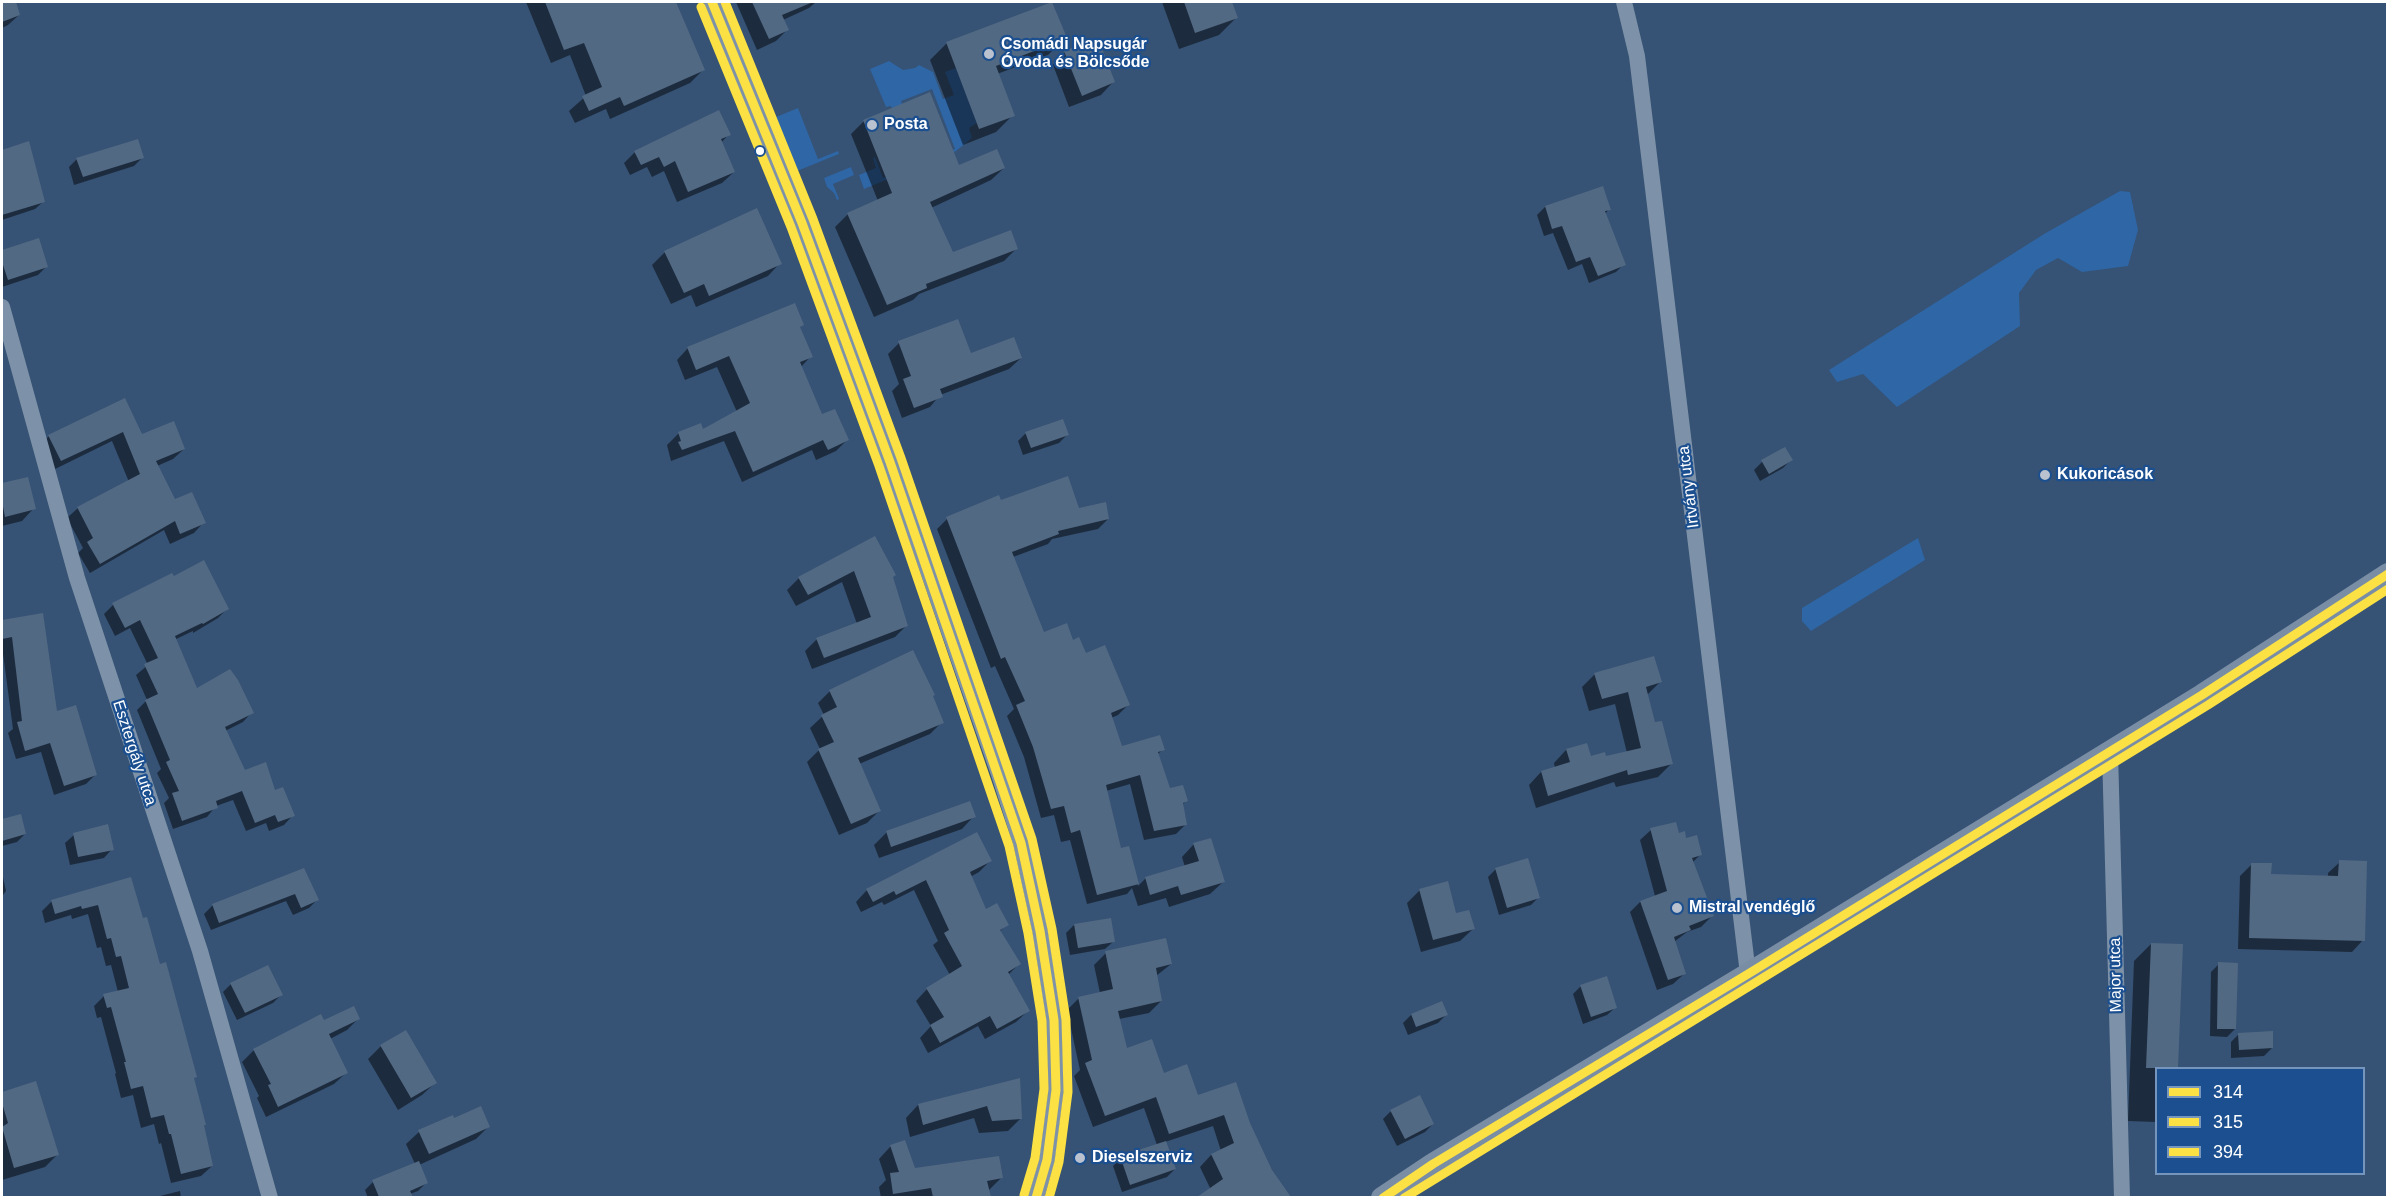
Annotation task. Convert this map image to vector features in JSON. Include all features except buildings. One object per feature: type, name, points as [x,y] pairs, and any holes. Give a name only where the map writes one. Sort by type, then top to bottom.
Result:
[{"type":"main road","points":[[1382,1197],[2110,752],[2388,574]]},
{"type":"street","points":[[712,2],[802,223],[890,462],[1021,843],[1040,931],[1054,1020],[1056,1090],[1047,1160],[1036,1197]]},
{"type":"street","name":"Irtvány utca","points":[[1624,2],[1637,56],[1748,974]]},
{"type":"street","name":"Esztergály utca","points":[[2,307],[76,578],[200,951],[267,1196]]},
{"type":"street","name":"Major utca","points":[[2110,752],[2122,1197]]},
{"type":"shaded area","points":[[889,61],[903,70],[919,65],[933,72],[943,99],[954,95],[945,72],[956,68],[977,123],[969,128],[972,138],[956,151],[864,189],[859,175],[876,168],[873,158],[875,157],[883,178],[955,149],[932,89],[901,101],[912,132],[903,135],[891,106],[886,107],[870,69]]},
{"type":"shaded area","points":[[798,108],[818,159],[838,151],[839,154],[797,171],[776,117]]},
{"type":"shaded area","points":[[851,167],[854,175],[833,184],[839,199],[837,200],[834,193],[827,187],[824,178]]},
{"type":"shaded area","points":[[2120,191],[2130,192],[2138,230],[2128,266],[2082,272],[2058,258],[2036,270],[2019,293],[2020,326],[1897,407],[1863,374],[1837,382],[1829,370],[2044,234]]},
{"type":"shaded area","points":[[1918,538],[1925,560],[1811,631],[1802,621],[1802,608]]},
{"type":"transit line","name":"314","points":[[712,2],[802,223],[890,462],[1021,843],[1040,931],[1054,1020],[1056,1090],[1047,1160],[1036,1198]]},
{"type":"transit line","name":"394","points":[[725,2],[813,219],[901,458],[1032,839],[1052,929],[1066,1020],[1068,1092],[1059,1162],[1049,1198]]},
{"type":"transit line","name":"315","points":[[701,7],[791,227],[879,466],[1009,846],[1028,933],[1042,1021],[1044,1089],[1035,1158],[1024,1195]]},
{"type":"transit line","name":"314","points":[[1383,1198],[1433,1164],[1748,974],[2202,695],[2388,574]]},
{"type":"transit line","name":"315","points":[[1404,1198],[2208,705],[2388,589]]},
{"type":"place","name":"Csomádi Napsugár Óvoda és Bölcsőde","points":[[989,54]]},
{"type":"place","name":"Posta","points":[[872,125]]},
{"type":"place","name":"Kukoricások","points":[[2045,475]]},
{"type":"place","name":"Mistral vendéglő","points":[[1677,908]]},
{"type":"place","name":"Dieselszerviz","points":[[1080,1158]]}]
